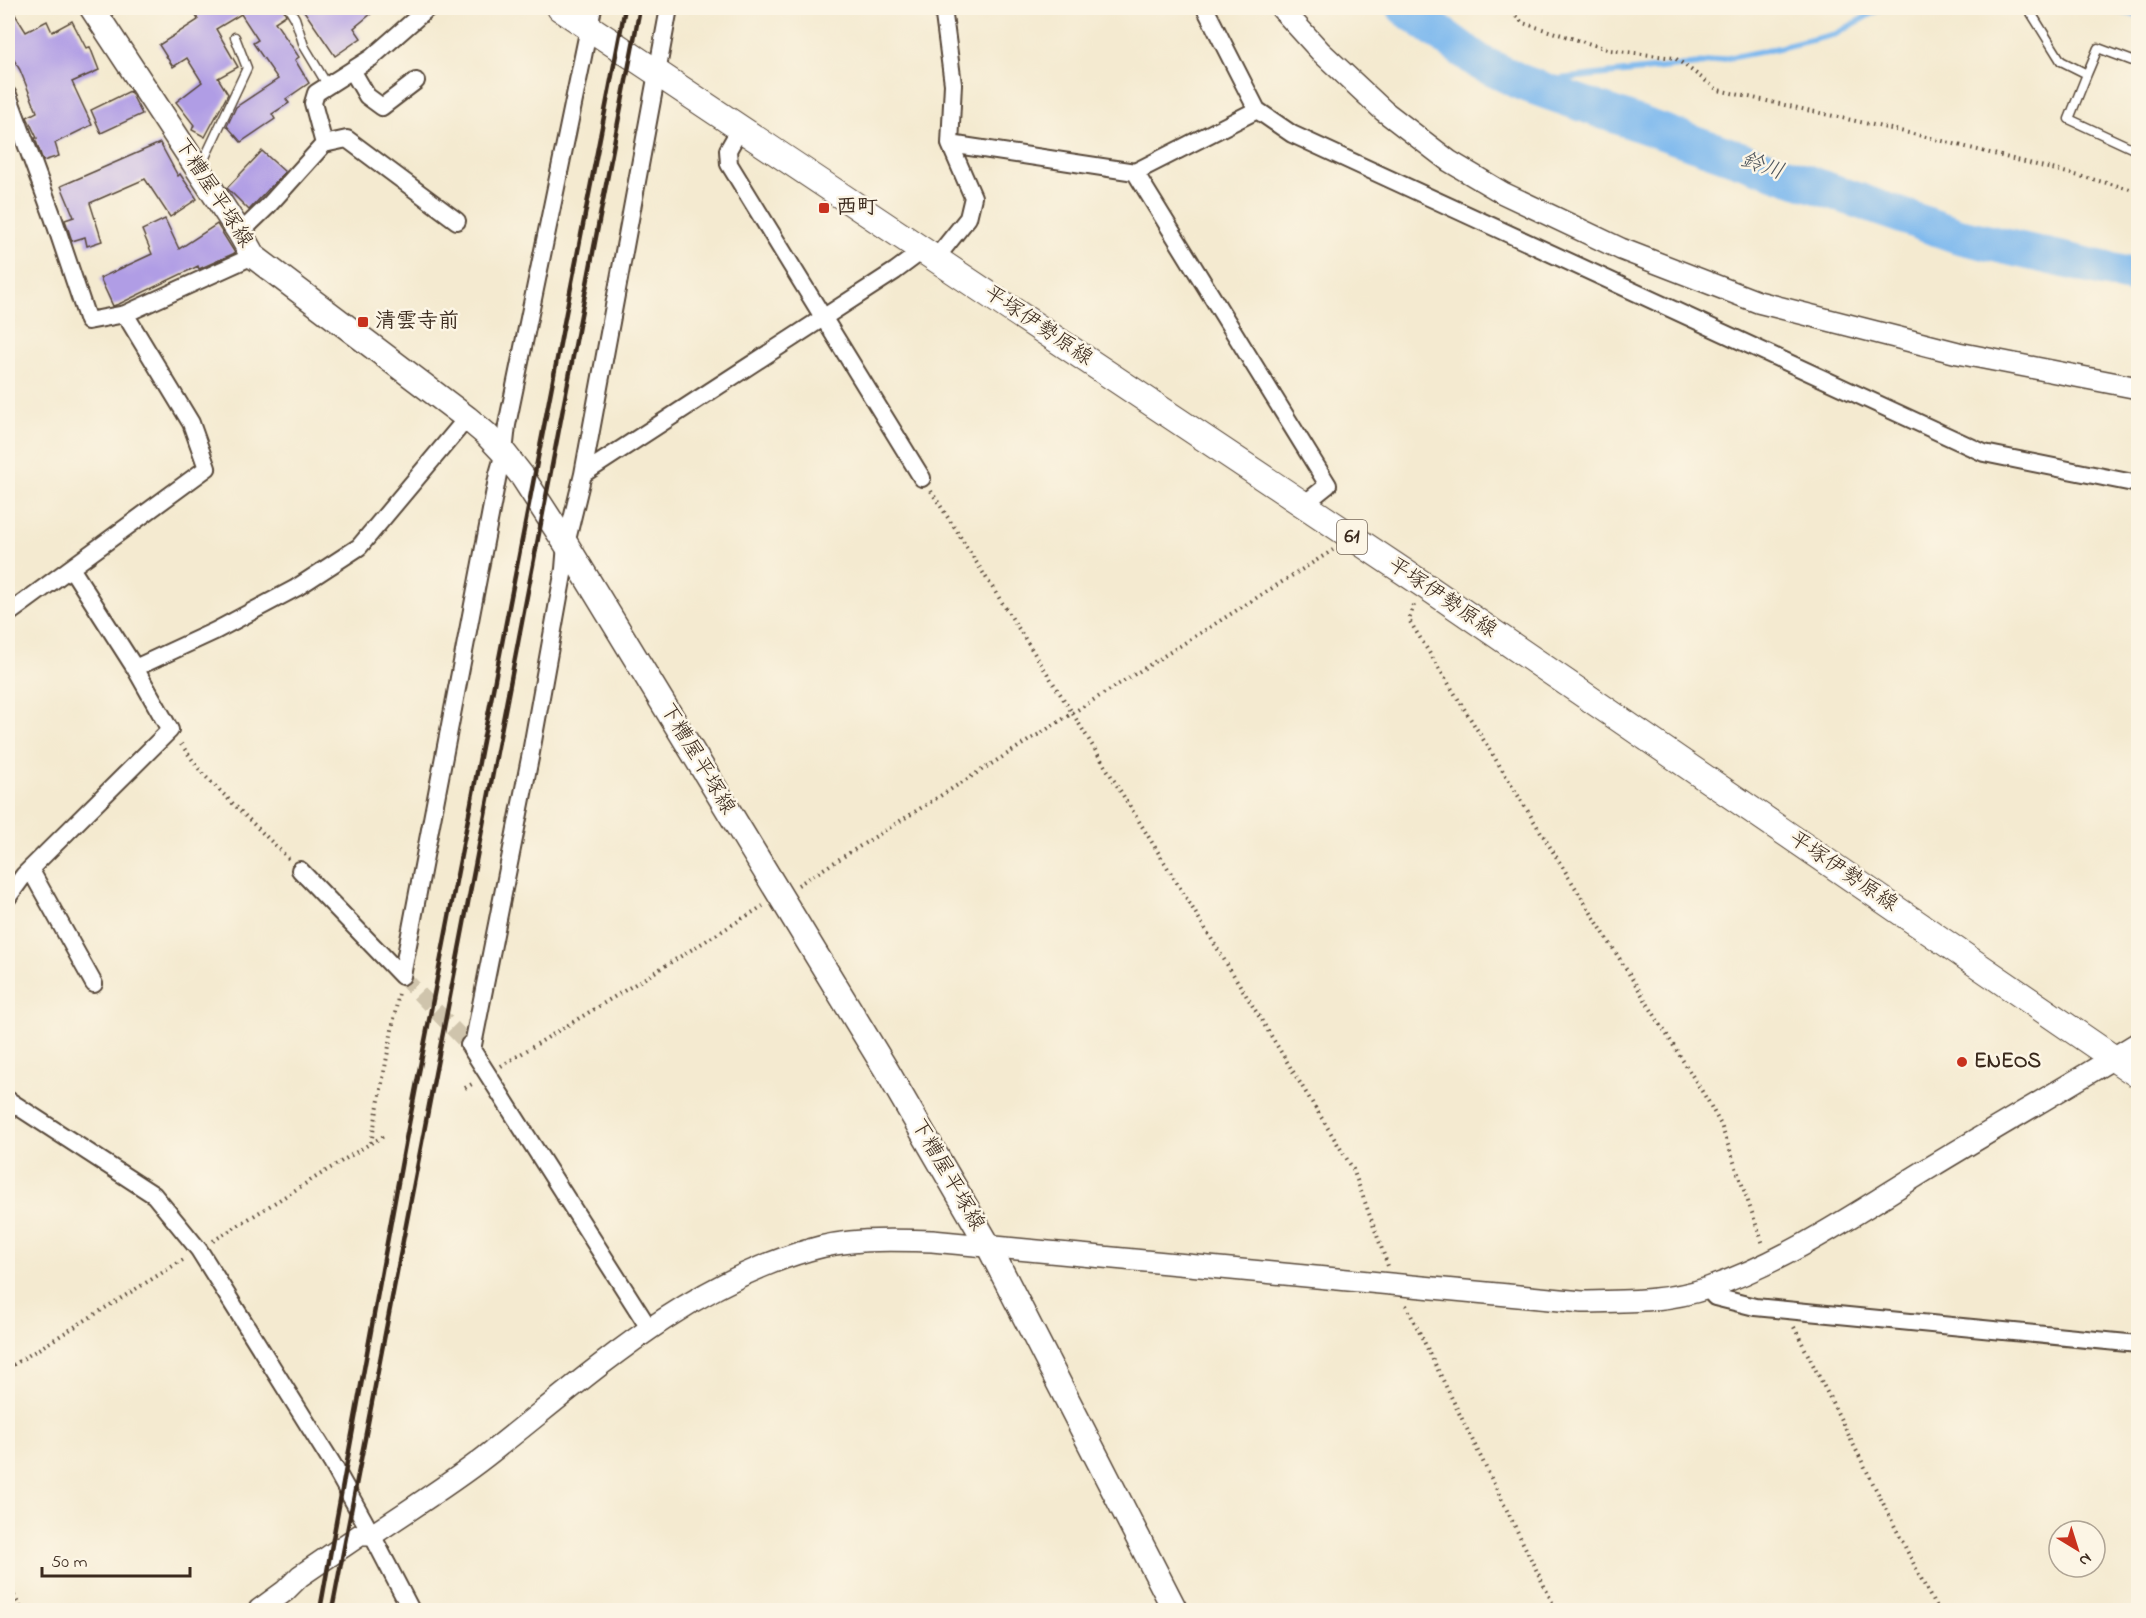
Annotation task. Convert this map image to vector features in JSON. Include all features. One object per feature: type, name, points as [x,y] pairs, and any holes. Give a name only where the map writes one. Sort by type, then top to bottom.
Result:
[{"type":"main road","name":"下糟屋平塚線","points":[[92,8],[253,256],[467,418],[504,453],[522,476],[781,896],[887,1071],[988,1245],[1175,1611]]},
{"type":"main road","name":"平塚伊勢原線","points":[[560,8],[591,17],[656,71],[1346,533],[2139,1075]]},
{"type":"street","points":[[324,144],[313,103],[316,93],[371,58],[428,8]]},
{"type":"street","points":[[649,1329],[471,1048],[532,747],[564,569],[566,544],[583,474],[669,8]]},
{"type":"street","points":[[583,474],[822,317],[895,271],[929,255],[968,218],[973,197],[950,144],[952,84],[943,8]]},
{"type":"street","points":[[1205,8],[1257,110],[1292,134],[1984,453],[2139,484]]},
{"type":"street","points":[[1281,8],[1321,52],[1384,111],[1449,161],[1503,193],[1621,249],[1758,302],[1958,353],[2139,388]]},
{"type":"street","points":[[402,976],[498,474],[504,453],[507,426],[591,17]]},
{"type":"street","points":[[352,70],[367,96],[382,107],[416,81]]},
{"type":"street","points":[[8,95],[88,321],[125,314],[253,256]]},
{"type":"street","points":[[950,144],[1135,172],[1257,110]]},
{"type":"street","points":[[741,127],[728,150],[729,164],[922,478]]},
{"type":"street","points":[[240,233],[268,206],[324,144],[346,139],[457,222]]},
{"type":"street","points":[[1135,172],[1328,485],[1303,505]]},
{"type":"street","points":[[8,614],[207,468],[191,423],[125,314]]},
{"type":"street","points":[[135,668],[296,588],[359,547],[467,418]]},
{"type":"street","points":[[8,897],[30,869],[170,730],[135,668],[71,568]]},
{"type":"street","points":[[30,869],[94,984]]},
{"type":"street","points":[[300,870],[402,976]]},
{"type":"street","points":[[259,1611],[285,1591],[306,1589],[368,1546],[372,1535],[483,1458],[568,1389],[649,1329],[724,1284],[769,1264],[812,1249],[867,1240],[932,1241],[1582,1302],[1635,1301],[1671,1297],[1707,1288],[1770,1263],[1833,1228],[2139,1043]]},
{"type":"street","points":[[8,1100],[154,1196],[199,1250],[332,1463],[411,1611]]},
{"type":"street","points":[[1707,1288],[1715,1298],[1755,1307],[2139,1344]]},
{"type":"lane","points":[[289,8],[295,18],[304,46],[328,86]]},
{"type":"lane","points":[[2028,8],[2061,61],[2087,74]]},
{"type":"lane","points":[[199,171],[247,68],[235,37]]},
{"type":"lane","points":[[2139,63],[2098,48],[2069,119],[2139,151]]},
{"type":"path","points":[[1507,8],[1523,23],[1610,50],[1675,58],[1718,90],[1931,138],[2139,191]]},
{"type":"path","points":[[922,478],[1073,714],[1353,1169],[1395,1283],[1556,1611]]},
{"type":"path","points":[[465,1088],[781,896],[1332,551],[1346,533]]},
{"type":"path","points":[[1427,588],[1411,608],[1409,620],[1721,1125],[1770,1263]]},
{"type":"path","points":[[170,730],[202,773],[300,870]]},
{"type":"path","points":[[371,1143],[402,976]]},
{"type":"path","points":[[8,1368],[386,1135]]},
{"type":"path","points":[[1786,1310],[1937,1611]]},
{"type":"path","points":[[8,1585],[22,1611]]},
{"type":"building","points":[[8,8],[11,8],[26,32],[47,21],[52,32],[72,21],[86,48],[90,47],[99,70],[72,82],[92,125],[55,143],[59,156],[43,161],[35,138],[37,138],[27,117],[37,112],[20,70],[8,50]]},
{"type":"building","points":[[193,8],[283,8],[286,15],[275,22],[299,57],[295,60],[309,83],[286,99],[289,103],[272,114],[275,119],[241,142],[227,126],[236,107],[278,79],[253,43],[258,40],[241,14],[216,29],[238,67],[218,78],[228,94],[205,137],[192,130],[194,125],[176,102],[202,82],[187,58],[173,67],[159,45],[198,20]]},
{"type":"building","points":[[302,8],[378,8],[354,28],[361,38],[335,56]]},
{"type":"building","points":[[130,91],[142,114],[101,133],[91,110]]},
{"type":"building","points":[[160,143],[178,176],[180,174],[197,199],[170,217],[145,179],[90,203],[102,241],[87,246],[85,237],[72,241],[65,220],[74,217],[61,186]]},
{"type":"building","points":[[262,151],[285,172],[249,210],[227,188]]},
{"type":"building","points":[[165,219],[179,249],[217,224],[235,253],[199,269],[198,266],[113,306],[100,278],[152,254],[142,230]]},
{"type":"waterway","name":"鈴川","points":[[1405,8],[1481,63],[1523,83],[1959,236],[2138,277]]},
{"type":"waterway","points":[[1523,83],[1698,64],[1774,49],[1836,34],[1881,8]]},
{"type":"waterway","points":[[2101,8],[2138,15]]},
{"type":"tunnel","points":[[402,976],[469,1045]]},
{"type":"railway","points":[[320,1610],[406,1139],[625,8]]},
{"type":"railway","points":[[332,1610],[640,8]]},
{"type":"place","name":"西町","points":[[824,208]]},
{"type":"place","name":"清雲寺前","points":[[363,322]]},
{"type":"place","name":"ENEOS","points":[[1962,1062]]}]
